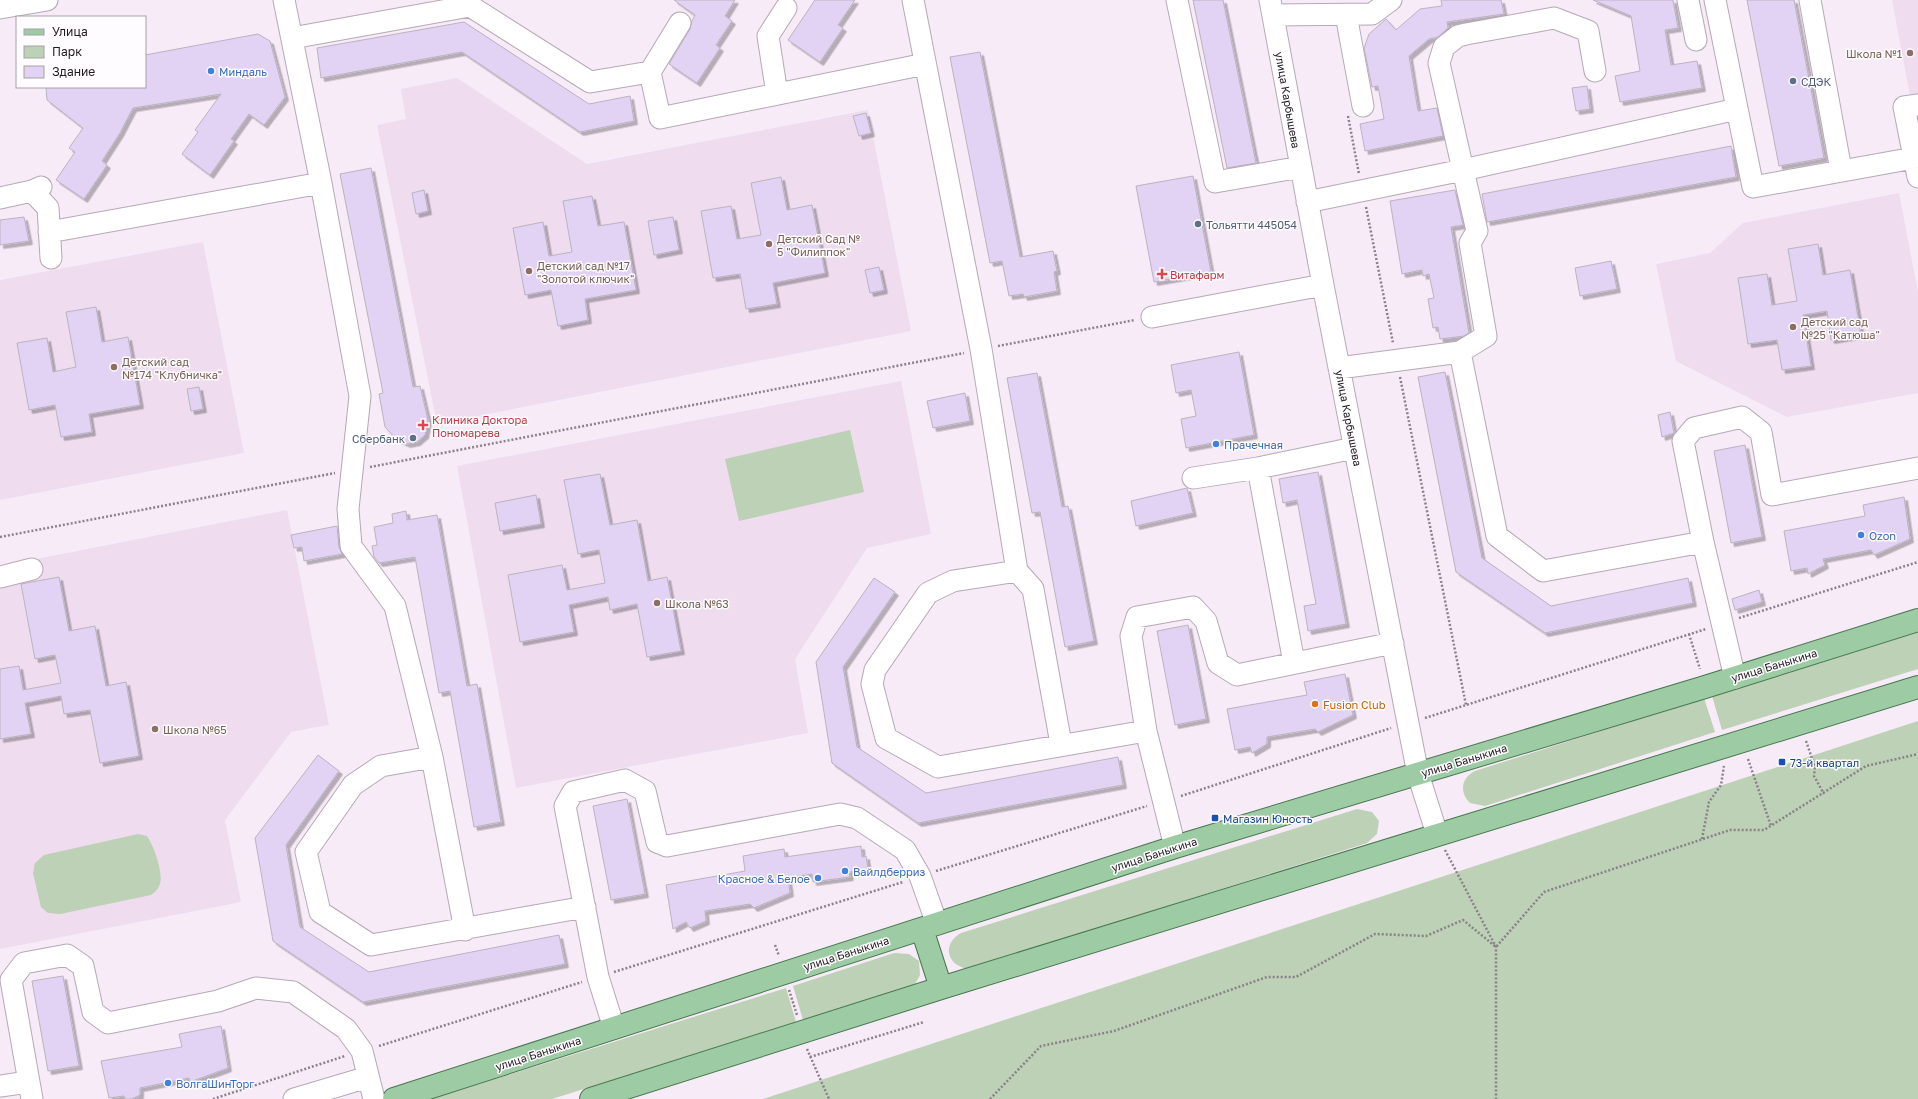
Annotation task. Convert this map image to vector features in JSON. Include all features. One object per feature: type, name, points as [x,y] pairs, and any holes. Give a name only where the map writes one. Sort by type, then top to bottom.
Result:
[{"type":"main road","name":"улица Баныкина","points":[[394,1099],[1175,847],[1735,678],[1918,620]]},
{"type":"main road","points":[[591,1099],[940,988],[1436,834],[1918,687]]},
{"type":"main road","points":[[930,926],[940,988]]},
{"type":"street","points":[[0,8],[47,0]]},
{"type":"street","points":[[284,0],[321,183],[360,396],[348,509],[351,546],[395,606],[432,757],[465,930]]},
{"type":"street","points":[[913,0],[980,350],[1017,571],[1033,589],[1061,744]]},
{"type":"street","points":[[1177,0],[1215,182],[1301,167]]},
{"type":"street","points":[[1271,8],[1346,15],[1372,14],[1391,0]]},
{"type":"street","points":[[1688,0],[1696,40]]},
{"type":"street","points":[[1715,0],[1753,187],[1841,170],[1916,167],[1904,107],[1918,105]]},
{"type":"street","points":[[1810,0],[1841,170]]},
{"type":"street","points":[[292,38],[470,6],[590,82],[650,72]]},
{"type":"street","points":[[776,94],[768,36],[786,8]]},
{"type":"street","name":"улица Карбышева","points":[[1271,8],[1354,448],[1418,774],[1436,834]]},
{"type":"street","points":[[1346,15],[1363,106]]},
{"type":"street","points":[[1339,368],[1460,352],[1486,336],[1470,243],[1477,232],[1439,63],[1440,54],[1450,41],[1466,34],[1554,18],[1588,31],[1595,71]]},
{"type":"street","points":[[680,23],[650,72],[660,118],[925,64]]},
{"type":"street","points":[[1307,202],[1463,170],[1738,109]]},
{"type":"street","points":[[49,232],[321,183]]},
{"type":"street","points":[[0,198],[37,189],[48,208],[51,258]]},
{"type":"street","points":[[1152,317],[1323,285]]},
{"type":"street","points":[[1460,352],[1497,536],[1543,571],[1703,542]]},
{"type":"street","points":[[1735,678],[1703,542],[1683,441],[1694,428],[1742,417],[1760,432],[1772,495],[1918,468]]},
{"type":"street","points":[[1193,478],[1258,468],[1354,448]]},
{"type":"street","points":[[1258,468],[1294,663]]},
{"type":"street","points":[[0,577],[32,569]]},
{"type":"street","points":[[1017,571],[953,581],[928,593],[875,670],[872,684],[886,738],[938,767],[1146,730]]},
{"type":"street","points":[[1175,847],[1146,730],[1131,636],[1137,617],[1193,607],[1206,621],[1218,663],[1237,675],[1393,643]]},
{"type":"street","points":[[432,757],[381,766],[352,785],[306,852],[320,912],[371,945],[465,930],[584,907]]},
{"type":"street","points":[[614,1028],[598,977],[565,806],[573,792],[625,780],[645,791],[657,842],[667,846],[840,814],[857,818],[905,850],[920,876],[930,926]]},
{"type":"street","points":[[0,1086],[30,1090],[11,980],[24,963],[67,955],[83,966],[93,1012],[108,1022],[218,1001],[256,988],[293,992],[346,1029],[362,1051],[374,1099]]},
{"type":"street","points":[[294,1099],[368,1078]]},
{"type":"path","points":[[0,537],[1152,317]]},
{"type":"path","points":[[213,1099],[920,876],[1164,801],[1918,562]]},
{"type":"path","points":[[1689,634],[1700,670]]},
{"type":"path","points":[[1806,740],[1815,767],[1814,776],[1824,794]]},
{"type":"path","points":[[1496,947],[1544,892],[1730,830],[1764,830],[1824,794],[1866,766],[1918,754]]},
{"type":"path","points":[[1748,759],[1771,826]]},
{"type":"path","points":[[1702,839],[1709,802],[1721,785],[1722,766]]},
{"type":"path","points":[[1436,834],[1496,947],[1496,1099]]},
{"type":"path","points":[[990,1099],[1041,1046],[1114,1031],[1267,977],[1296,977],[1374,934],[1426,936],[1462,920],[1496,947]]},
{"type":"path","points":[[776,945],[810,1057],[829,1099]]},
{"type":"path","points":[[810,1057],[924,1022]]},
{"type":"shaded area","name":"Школа №1","points":[[1892,0],[1918,0],[1918,136],[1912,106]]},
{"type":"shaded area","points":[[457,78],[587,164],[868,110],[911,331],[437,424],[377,125],[406,119],[401,89]]},
{"type":"shaded area","name":"Детский сад №25 \"Катюша\"","points":[[1899,193],[1918,292],[1918,393],[1787,417],[1676,361],[1656,264],[1710,253],[1743,223]]},
{"type":"shaded area","name":"Детский сад №174 \"Клубничка\"","points":[[203,242],[244,453],[0,500],[0,280]]},
{"type":"shaded area","name":"Школа №63","points":[[901,381],[931,534],[867,548],[795,659],[808,733],[516,788],[457,466]]},
{"type":"shaded area","name":"Школа №65","points":[[287,510],[329,725],[291,732],[225,820],[241,902],[0,949],[0,566]]},
{"type":"green space","points":[[850,430],[864,492],[739,521],[725,459]]},
{"type":"green space","points":[[1918,632],[1918,669],[1722,730],[1712,696]]},
{"type":"green space","points":[[1704,698],[1715,732],[1485,806],[1470,803],[1466,799],[1463,790],[1464,781],[1475,771]]},
{"type":"green space","points":[[1918,721],[1918,1099],[763,1099]]},
{"type":"green space","points":[[1357,809],[1372,812],[1379,821],[1377,834],[1367,843],[968,969],[955,963],[949,954],[951,943],[961,933]]},
{"type":"green space","points":[[138,834],[147,836],[156,854],[160,870],[160,883],[157,890],[151,895],[60,914],[48,913],[41,907],[33,873],[35,863],[44,855]]},
{"type":"green space","points":[[894,953],[909,954],[919,961],[920,975],[915,984],[803,1020],[793,986]]},
{"type":"green space","points":[[786,988],[796,1022],[552,1099],[431,1099]]},
{"type":"building","points":[[674,0],[735,0],[725,16],[732,21],[716,45],[720,48],[697,83],[669,64],[690,29],[695,15]]},
{"type":"building","points":[[815,0],[855,0],[838,25],[843,28],[820,62],[788,40]]},
{"type":"building","points":[[1193,0],[1223,0],[1256,163],[1227,168]]},
{"type":"building","points":[[1441,0],[1501,0],[1504,14],[1447,22],[1448,28],[1438,37],[1429,39],[1409,56],[1418,111],[1437,108],[1443,136],[1365,151],[1360,124],[1384,119],[1378,86],[1372,87],[1364,48],[1369,34],[1386,19],[1396,30],[1420,9],[1442,6]]},
{"type":"building","points":[[1593,0],[1673,0],[1678,28],[1665,30],[1671,65],[1697,61],[1702,88],[1620,102],[1615,76],[1640,71],[1631,16]]},
{"type":"building","points":[[1747,0],[1794,0],[1824,158],[1779,166]]},
{"type":"building","points":[[464,22],[589,104],[630,96],[634,121],[580,132],[462,52],[321,78],[317,48]]},
{"type":"building","name":"Миндаль","points":[[258,34],[270,41],[285,97],[264,125],[249,114],[231,139],[234,141],[210,175],[182,154],[198,132],[195,130],[221,94],[133,108],[120,133],[102,161],[107,165],[84,199],[56,180],[75,152],[69,148],[83,128],[47,100],[46,88],[146,88],[146,55]]},
{"type":"building","points":[[980,52],[1020,257],[1053,251],[1057,271],[1054,272],[1057,291],[1024,297],[1023,294],[1009,296],[1002,261],[990,263],[950,57]]},
{"type":"building","points":[[1587,86],[1590,109],[1576,111],[1572,88]]},
{"type":"building","points":[[866,113],[871,133],[859,136],[853,116]]},
{"type":"building","points":[[1731,146],[1736,177],[1487,222],[1482,194]]},
{"type":"building","points":[[371,168],[413,387],[420,386],[428,420],[425,435],[417,442],[407,444],[396,439],[385,427],[379,394],[383,393],[340,174]]},
{"type":"building","points":[[1193,176],[1211,272],[1154,282],[1136,186]]},
{"type":"building","points":[[781,177],[787,210],[812,205],[825,273],[773,283],[777,304],[746,309],[740,274],[713,278],[701,211],[731,206],[737,239],[761,235],[751,183]]},
{"type":"building","points":[[424,190],[428,211],[416,214],[412,193]]},
{"type":"building","points":[[1455,190],[1463,225],[1451,227],[1469,333],[1464,336],[1440,339],[1438,327],[1433,328],[1428,299],[1434,298],[1429,274],[1423,276],[1422,270],[1402,274],[1390,201]]},
{"type":"building","points":[[592,196],[598,226],[624,222],[636,290],[585,299],[588,320],[558,326],[551,290],[525,295],[513,228],[543,222],[549,256],[572,252],[563,201]]},
{"type":"building","points":[[24,217],[29,241],[0,245],[0,220]]},
{"type":"building","points":[[673,217],[679,250],[654,255],[648,221]]},
{"type":"building","points":[[1818,244],[1823,275],[1850,270],[1861,335],[1831,340],[1827,311],[1803,315],[1811,366],[1782,370],[1777,340],[1748,344],[1738,278],[1767,274],[1772,305],[1797,301],[1788,249]]},
{"type":"building","points":[[1611,261],[1617,289],[1580,296],[1575,268]]},
{"type":"building","points":[[879,267],[884,290],[870,293],[865,270]]},
{"type":"building","points":[[96,307],[102,342],[128,337],[140,405],[89,414],[92,432],[61,437],[55,405],[29,410],[17,343],[47,338],[53,372],[76,367],[66,312]]},
{"type":"building","points":[[1239,352],[1254,435],[1186,448],[1181,419],[1196,416],[1191,390],[1176,393],[1171,365]]},
{"type":"building","points":[[1445,372],[1482,558],[1551,606],[1688,578],[1693,603],[1545,633],[1456,572],[1418,377]]},
{"type":"building","points":[[1037,373],[1062,507],[1068,506],[1094,641],[1065,647],[1040,512],[1032,513],[1007,378]]},
{"type":"building","points":[[199,387],[203,409],[191,411],[187,389]]},
{"type":"building","points":[[965,393],[970,421],[933,428],[927,401]]},
{"type":"building","points":[[1670,412],[1674,433],[1662,437],[1658,415]]},
{"type":"building","points":[[1745,445],[1762,537],[1731,543],[1714,451]]},
{"type":"building","points":[[1318,472],[1346,624],[1308,631],[1304,606],[1316,604],[1297,500],[1283,503],[1279,479]]},
{"type":"building","points":[[600,474],[610,525],[637,520],[648,581],[667,577],[681,651],[647,657],[637,604],[610,610],[608,597],[569,605],[574,632],[520,642],[508,575],[562,565],[567,590],[605,583],[599,550],[578,554],[564,480]]},
{"type":"building","points":[[1187,488],[1193,513],[1136,526],[1131,501]]},
{"type":"building","points":[[536,495],[541,524],[500,531],[495,503]]},
{"type":"building","points":[[1904,497],[1910,539],[1874,555],[1871,550],[1823,559],[1825,565],[1808,574],[1807,568],[1791,571],[1784,531],[1865,516],[1863,505]]},
{"type":"building","points":[[406,511],[407,520],[437,515],[467,686],[477,684],[501,822],[474,827],[450,691],[439,693],[415,557],[379,563],[374,557],[372,546],[377,545],[374,527],[393,523],[392,514]]},
{"type":"building","points":[[337,526],[339,547],[342,554],[304,561],[302,547],[294,548],[291,535]]},
{"type":"building","points":[[59,577],[69,631],[95,626],[106,686],[126,682],[139,756],[100,763],[90,710],[64,714],[61,696],[25,703],[31,734],[0,739],[0,669],[19,666],[23,690],[61,683],[55,655],[35,659],[21,584]]},
{"type":"building","points":[[874,578],[895,592],[843,667],[857,747],[926,793],[1118,757],[1123,785],[918,823],[832,763],[816,662]]},
{"type":"building","points":[[1759,590],[1762,602],[1735,610],[1732,599]]},
{"type":"building","points":[[1188,625],[1206,719],[1175,725],[1157,631]]},
{"type":"building","points":[[1345,674],[1353,715],[1318,732],[1315,729],[1267,737],[1267,744],[1252,753],[1250,747],[1235,750],[1227,709],[1307,695],[1304,682]]},
{"type":"building","points":[[318,755],[339,771],[286,845],[300,927],[369,972],[559,935],[565,964],[363,1002],[273,941],[255,838]]},
{"type":"building","points":[[627,799],[645,894],[611,900],[593,806]]},
{"type":"building","points":[[861,846],[862,857],[866,856],[868,869],[849,872],[850,877],[813,882],[812,874],[788,878],[790,893],[754,908],[750,904],[705,911],[706,921],[690,928],[686,922],[673,929],[666,885],[745,871],[743,856],[784,849],[785,857]]},
{"type":"building","points":[[63,976],[79,1066],[48,1071],[32,981]]},
{"type":"building","points":[[221,1026],[228,1068],[190,1082],[189,1078],[140,1088],[140,1095],[132,1099],[125,1099],[124,1096],[109,1098],[101,1061],[182,1047],[179,1034]]},
{"type":"place","name":"Школа №1","points":[[1910,53]]},
{"type":"place","name":"Миндаль","points":[[211,71]]},
{"type":"place","name":"СДЭК","points":[[1793,81]]},
{"type":"place","name":"Тольятти 445054","points":[[1198,224]]},
{"type":"place","name":"Детский Сад № 5 \"Филиппок\"","points":[[769,244]]},
{"type":"place","name":"Детский сад №17 \"Золотой ключик\"","points":[[529,271]]},
{"type":"place","name":"Витафарм","points":[[1162,274]]},
{"type":"place","name":"Детский сад №25 \"Катюша\"","points":[[1793,327]]},
{"type":"place","name":"Детский сад №174 \"Клубничка\"","points":[[114,367]]},
{"type":"place","name":"Клиника Доктора Пономарева","points":[[423,425]]},
{"type":"place","name":"Сбербанк","points":[[413,438]]},
{"type":"place","name":"Прачечная","points":[[1216,444]]},
{"type":"place","name":"Ozon","points":[[1861,535]]},
{"type":"place","name":"Школа №63","points":[[657,603]]},
{"type":"place","name":"Fusion Club","points":[[1315,704]]},
{"type":"place","name":"Школа №65","points":[[155,729]]},
{"type":"place","name":"73-й квартал","points":[[1782,762]]},
{"type":"place","name":"Магазин Юность","points":[[1215,818]]},
{"type":"place","name":"Вайлдберриз","points":[[845,871]]},
{"type":"place","name":"Красное & Белое","points":[[818,878]]},
{"type":"place","name":"ВолгаШинТорг","points":[[168,1083]]}]
